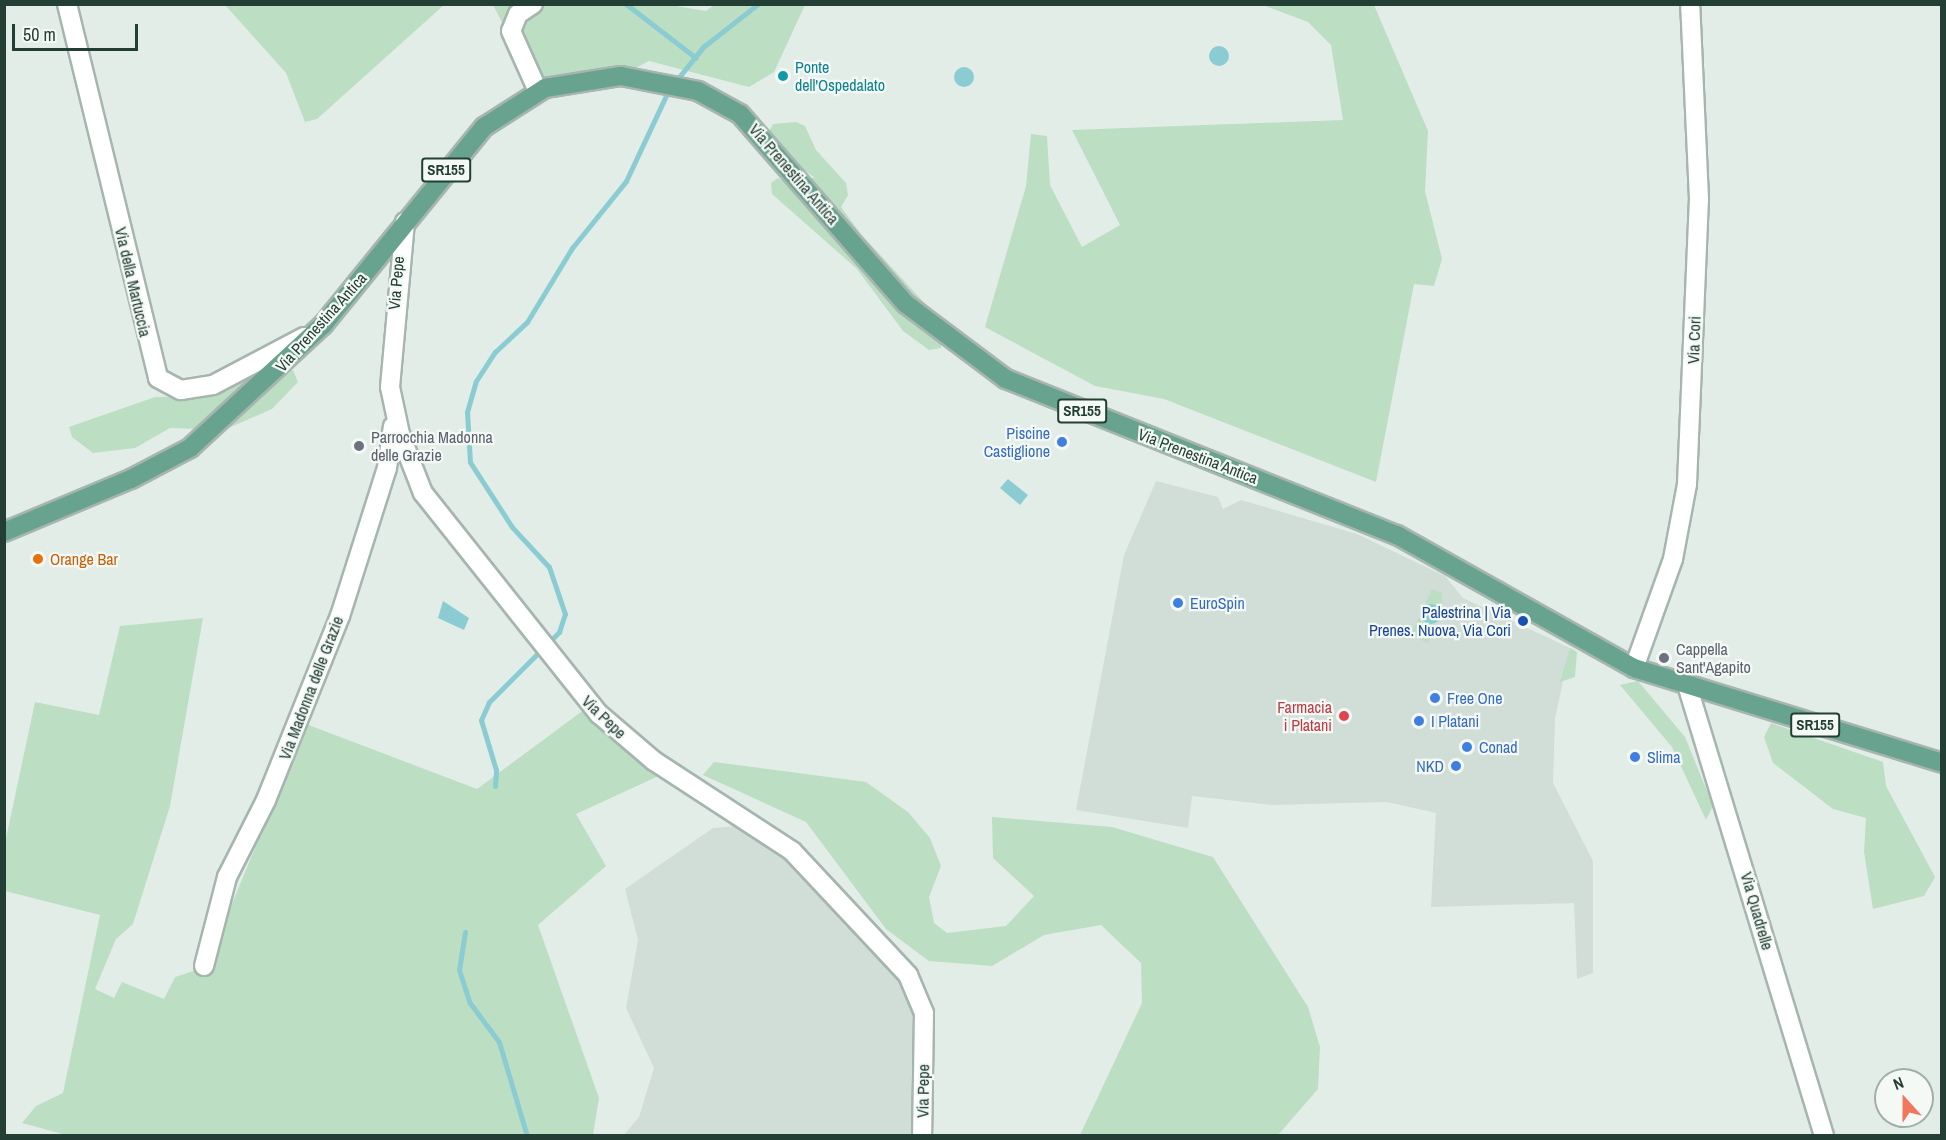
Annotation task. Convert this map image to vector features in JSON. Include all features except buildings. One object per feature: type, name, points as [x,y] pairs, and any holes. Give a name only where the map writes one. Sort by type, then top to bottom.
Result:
[{"type":"main road","name":"Via Prenestina Antica","points":[[4,532],[184,452],[242,405],[323,325],[473,137],[538,91],[611,75],[718,99],[758,131],[906,304],[985,367],[1052,399],[1397,535],[1576,640],[1634,668]]},
{"type":"main road","name":"SR155","points":[[1634,668],[1688,688],[1941,763]]},
{"type":"street","name":"Via della Martuccia","points":[[67,4],[160,382],[180,390],[213,385],[323,325]]},
{"type":"street","points":[[533,4],[518,14],[511,31],[538,91]]},
{"type":"street","name":"Via Cori","points":[[1634,668],[1675,550],[1689,470],[1699,199],[1690,4]]},
{"type":"street","name":"Via Pepe","points":[[405,221],[395,290],[391,403],[423,493],[542,648],[599,714],[640,750],[801,858],[908,975],[924,1013],[922,1136]]},
{"type":"street","name":"Via Madonna delle Grazie","points":[[204,966],[227,877],[266,800],[340,616],[389,462],[391,403]]},
{"type":"street","name":"Via Quadrelle","points":[[1688,688],[1824,1136]]},
{"type":"shaded area","points":[[1156,481],[1218,497],[1223,509],[1241,500],[1357,534],[1445,576],[1463,598],[1570,648],[1555,719],[1553,783],[1593,861],[1593,973],[1577,979],[1574,903],[1431,907],[1436,813],[1387,802],[1272,805],[1192,796],[1188,828],[1076,810],[1124,555]]},
{"type":"shaded area","points":[[749,825],[798,862],[908,981],[915,1001],[917,1135],[623,1136],[639,1117],[654,1068],[626,1008],[638,940],[625,889],[713,828]]},
{"type":"green space","points":[[664,4],[706,11],[714,5],[805,5],[774,72],[749,87],[649,61],[621,76],[538,91],[493,5]]},
{"type":"green space","points":[[225,5],[444,5],[317,119],[305,122],[286,73]]},
{"type":"green space","points":[[1263,5],[1374,5],[1428,131],[1425,191],[1442,259],[1434,286],[1414,284],[1376,482],[1164,399],[1095,386],[985,327],[1026,186],[1031,134],[1047,136],[1050,185],[1082,247],[1120,225],[1072,130],[1343,120],[1331,45],[1308,22]]},
{"type":"green space","points":[[796,122],[805,126],[816,150],[846,183],[848,195],[841,207],[861,234],[942,322],[941,348],[929,350],[903,331],[857,269],[772,194],[771,183],[778,178],[797,189],[814,177],[791,162],[768,134],[773,124]]},
{"type":"green space","points":[[293,370],[298,382],[272,409],[224,430],[170,428],[135,448],[93,453],[72,437],[69,427],[155,397],[207,396],[260,371]]},
{"type":"green space","points":[[1432,589],[1442,593],[1442,611],[1425,604]]},
{"type":"green space","points":[[1419,617],[1436,625],[1428,643],[1411,635]]},
{"type":"green space","points":[[203,618],[170,806],[133,924],[116,939],[95,989],[114,998],[122,982],[164,999],[175,977],[206,967],[306,724],[477,789],[585,709],[665,773],[576,814],[606,866],[538,925],[599,1098],[593,1135],[70,1136],[22,1123],[36,1106],[63,1093],[100,915],[5,891],[5,843],[35,702],[99,715],[120,626]]},
{"type":"green space","points":[[1570,648],[1577,652],[1575,677],[1560,682]]},
{"type":"green space","points":[[1638,681],[1685,737],[1713,806],[1706,820],[1672,747],[1620,685]]},
{"type":"green space","points":[[1771,723],[1883,762],[1886,786],[1935,877],[1924,896],[1873,909],[1864,852],[1866,818],[1833,809],[1773,763],[1764,737]]},
{"type":"green space","points":[[714,762],[866,782],[908,812],[930,838],[941,866],[929,897],[934,923],[947,933],[1006,926],[1034,896],[993,858],[992,817],[1112,827],[1213,857],[1308,1007],[1320,1047],[1318,1089],[1278,1135],[1080,1135],[1142,1003],[1141,963],[1101,925],[1044,935],[992,966],[929,961],[886,929],[806,822],[703,775]]},
{"type":"water","points":[[1219,46],[1226,49],[1229,56],[1226,63],[1219,66],[1212,63],[1209,56],[1212,49]]},
{"type":"water","points":[[964,67],[971,70],[974,77],[971,84],[964,87],[957,84],[954,77],[957,70]]},
{"type":"water","points":[[1008,479],[1028,495],[1020,505],[1000,488]]},
{"type":"water","points":[[443,601],[469,618],[464,630],[438,618]]},
{"type":"water","points":[[1431,604],[1438,607],[1441,614],[1438,621],[1431,624],[1424,621],[1421,614],[1424,607]]},
{"type":"waterway","points":[[626,4],[696,58]]},
{"type":"waterway","points":[[675,82],[703,47],[758,4]]},
{"type":"waterway","points":[[495,786],[496,770],[481,720],[489,702],[559,632],[565,614],[549,567],[512,527],[470,462],[467,412],[476,381],[495,352],[527,322],[572,248],[626,181],[669,89]]},
{"type":"waterway","points":[[465,932],[459,970],[470,1003],[499,1042],[527,1136]]},
{"type":"place","name":"Ponte dell'Ospedalato","points":[[783,76]]},
{"type":"place","name":"Piscine Castiglione","points":[[1062,442]]},
{"type":"place","name":"Parrocchia Madonna delle Grazie","points":[[359,446]]},
{"type":"place","name":"Orange Bar","points":[[38,559]]},
{"type":"place","name":"EuroSpin","points":[[1178,603]]},
{"type":"place","name":"Palestrina | Via Prenes. Nuova, Via Cori","points":[[1523,621]]},
{"type":"place","name":"Cappella Sant'Agapito","points":[[1664,658]]},
{"type":"place","name":"Free One","points":[[1435,698]]},
{"type":"place","name":"Farmacia i Platani","points":[[1344,716]]},
{"type":"place","name":"I Platani","points":[[1419,721]]},
{"type":"place","name":"Conad","points":[[1467,747]]},
{"type":"place","name":"Slima","points":[[1635,757]]},
{"type":"place","name":"NKD","points":[[1456,766]]}]
